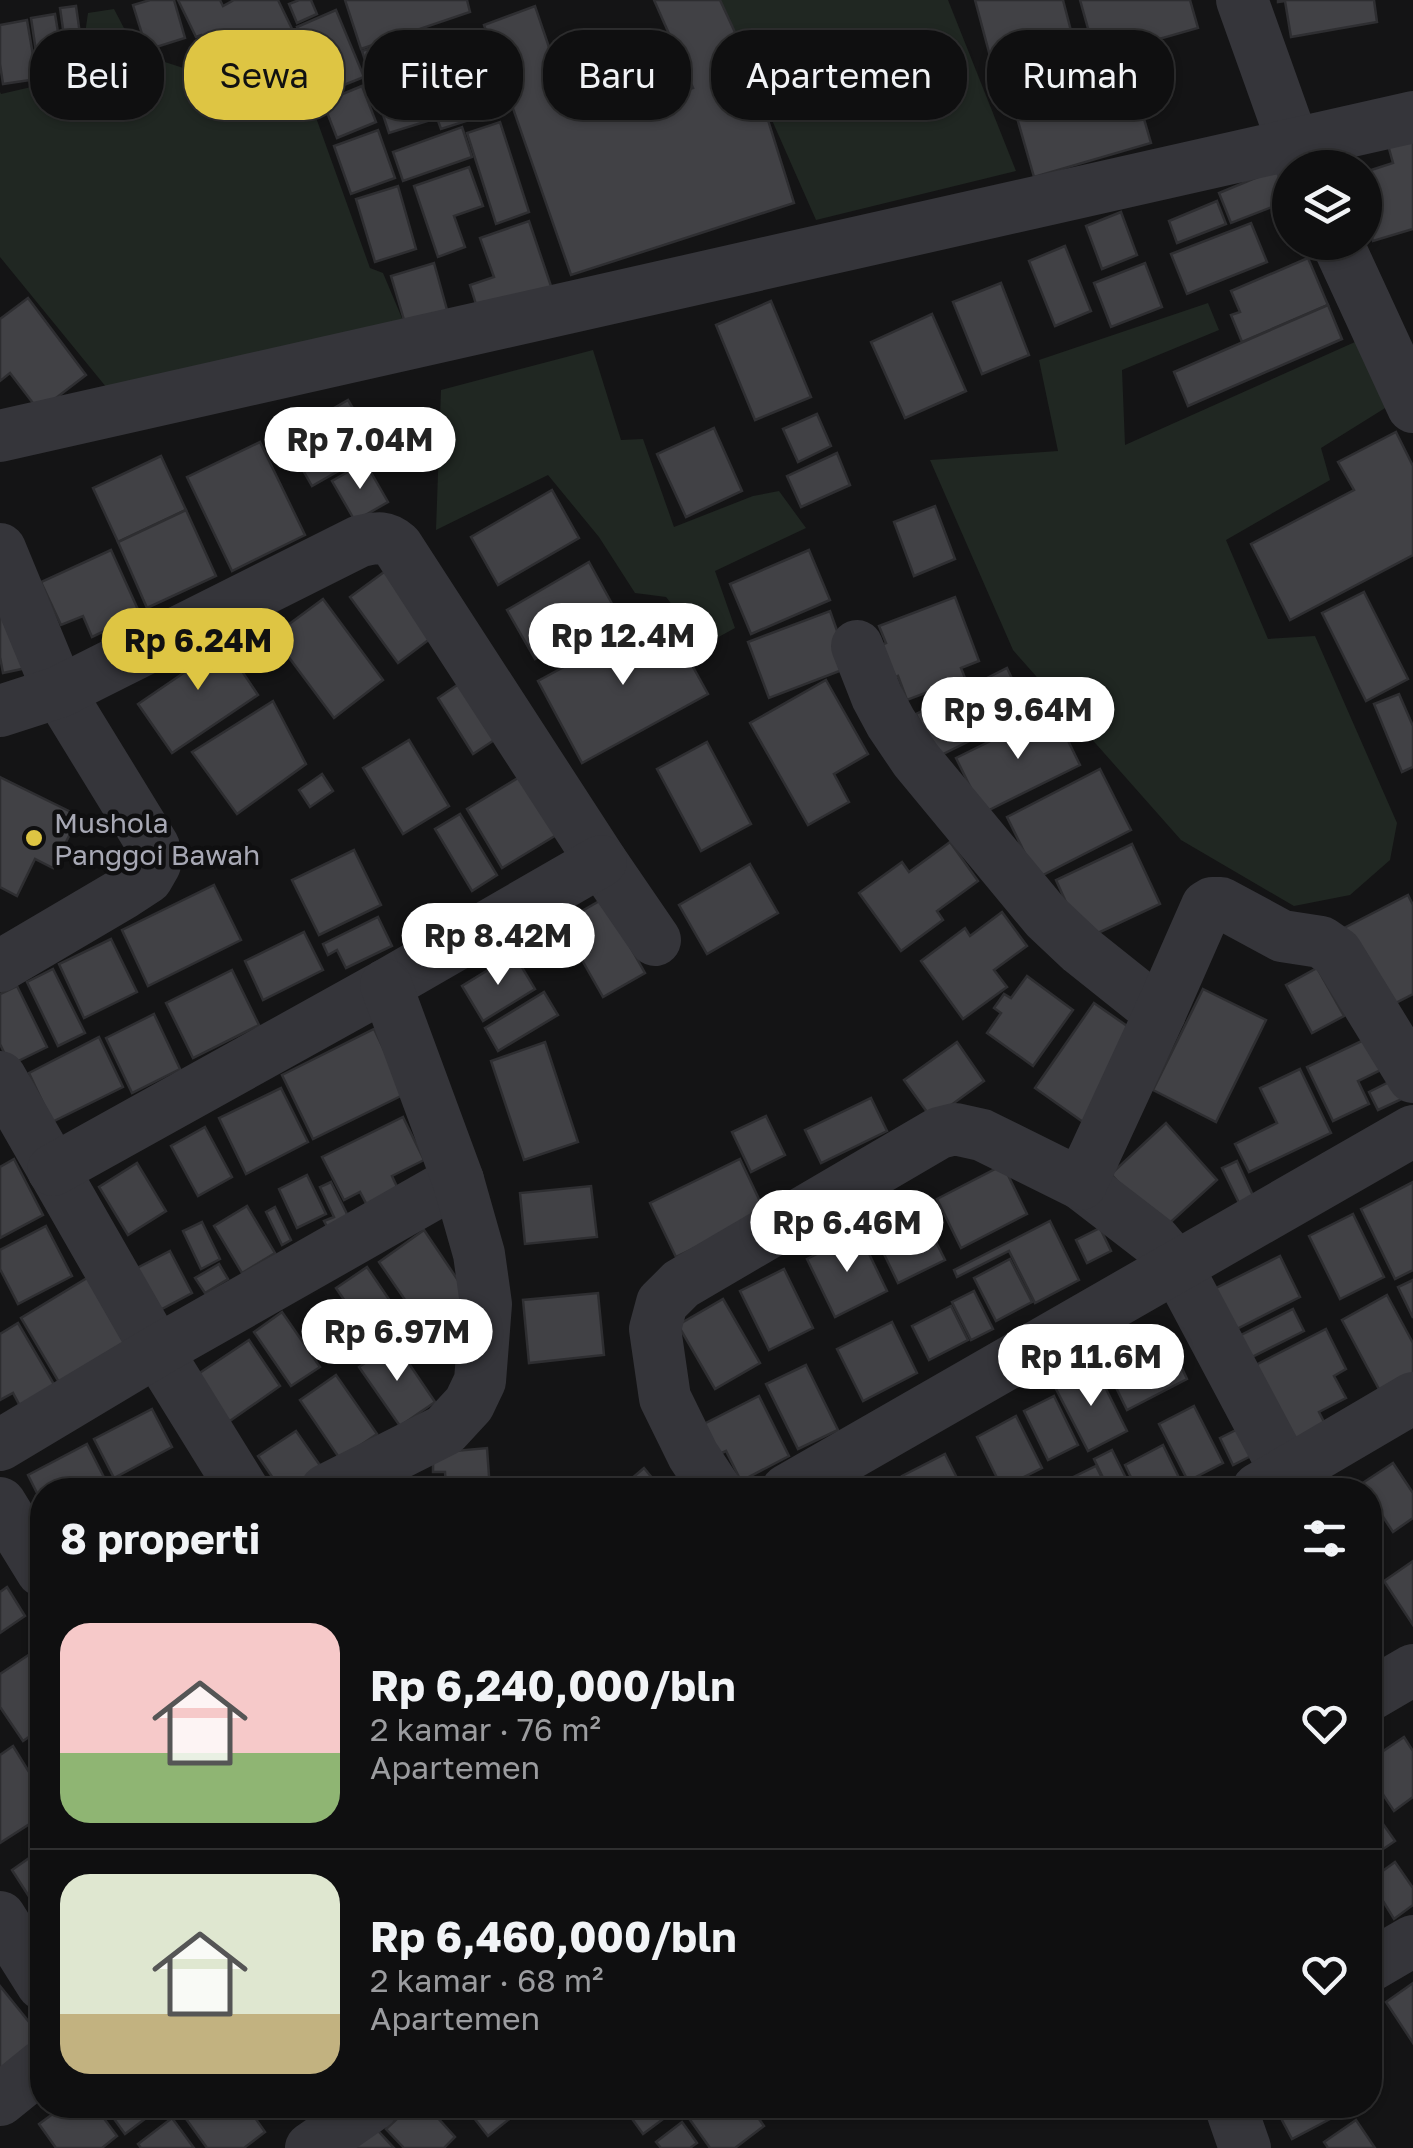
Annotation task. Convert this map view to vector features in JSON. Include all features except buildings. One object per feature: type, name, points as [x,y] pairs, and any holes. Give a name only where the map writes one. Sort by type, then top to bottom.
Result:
[{"type":"street","points":[[1242,0],[1295,150]]},
{"type":"street","points":[[1312,150],[1413,116]]},
{"type":"street","points":[[0,436],[1272,160]]},
{"type":"street","points":[[1344,260],[1413,407]]},
{"type":"street","points":[[0,711],[60,692],[360,541],[388,539],[397,546],[655,940]]},
{"type":"street","points":[[0,549],[60,692],[154,847],[155,864],[146,878],[124,894],[0,966]]},
{"type":"street","points":[[857,646],[877,697],[916,760],[1046,917],[1160,1014]]},
{"type":"street","points":[[53,1170],[600,861]]},
{"type":"street","points":[[1081,1184],[1207,906],[1212,903],[1222,903],[1282,936],[1321,942],[1337,952],[1413,1077]]},
{"type":"street","points":[[350,1478],[445,1430],[470,1404],[480,1381],[486,1304],[479,1254],[458,1180],[386,985]]},
{"type":"street","points":[[0,1077],[236,1478]]},
{"type":"street","points":[[708,1478],[664,1398],[655,1329],[662,1303],[681,1284],[938,1133],[955,1129],[982,1135],[1081,1184],[1144,1230],[1177,1267],[1271,1478]]},
{"type":"street","points":[[808,1478],[1413,1131]]},
{"type":"street","points":[[0,1445],[458,1180]]},
{"type":"street","points":[[1277,1478],[1413,1398]]},
{"type":"street","points":[[0,1503],[30,1552]]},
{"type":"street","points":[[1382,1687],[1413,1670]]},
{"type":"street","points":[[0,1918],[30,1965]]},
{"type":"street","points":[[1382,1959],[1413,1941]]},
{"type":"street","points":[[0,2100],[30,2076]]},
{"type":"street","points":[[311,2148],[354,2118]]},
{"type":"shaded area","points":[[719,0],[948,0],[960,30],[732,30]]},
{"type":"shaded area","points":[[114,9],[125,30],[86,30],[88,13]]},
{"type":"shaded area","points":[[967,48],[987,98],[987,120],[996,120],[1016,171],[816,220],[772,120],[967,120]]},
{"type":"shaded area","points":[[164,62],[184,68],[184,120],[317,120],[370,268],[383,273],[407,330],[111,393],[0,257],[1,94],[30,87],[30,120],[164,120]]},
{"type":"shaded area","points":[[1208,303],[1219,330],[1122,370],[1125,445],[1355,342],[1398,400],[1321,448],[1330,480],[1226,540],[1268,639],[1315,636],[1397,823],[1390,860],[1350,895],[1294,906],[1181,840],[1013,650],[930,460],[1058,451],[1039,360]]},
{"type":"shaded area","points":[[593,350],[621,440],[643,439],[674,527],[753,496],[779,491],[806,528],[715,571],[735,628],[704,645],[666,597],[635,593],[599,537],[548,475],[436,530],[441,390]]},
{"type":"place","name":"Mushola Panggoi Bawah","points":[[34,838]]}]
